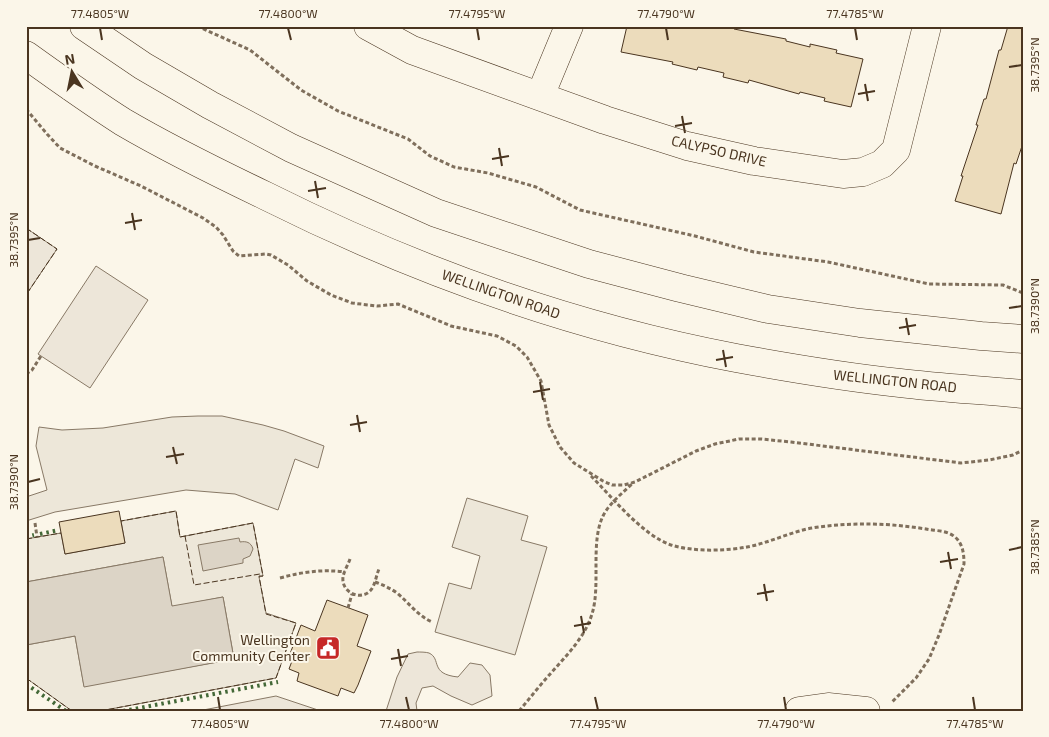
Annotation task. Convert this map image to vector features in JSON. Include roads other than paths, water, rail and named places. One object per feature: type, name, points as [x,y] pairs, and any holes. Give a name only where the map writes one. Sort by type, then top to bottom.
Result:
[{"type":"main road","points":[[84,26],[143,66],[210,106],[291,148],[436,213],[589,264],[768,309],[869,324],[1023,339]]},
{"type":"main road","name":"CALYPSO DRIVE","points":[[368,26],[412,50],[605,120],[687,146],[772,163],[843,174],[863,172],[882,164],[896,150],[927,26]]},
{"type":"main road","points":[[540,96],[569,26]]},
{"type":"main road","name":"WELLINGTON ROAD","points":[[26,55],[70,87],[123,121],[182,155],[330,228],[439,273],[495,293],[573,318],[652,340],[733,358],[808,371],[900,383],[1023,394]]},
{"type":"main road","points":[[799,711],[828,707],[878,707]]},
{"type":"place","name":"Wellington Community Center","points":[[328,648]]}]
